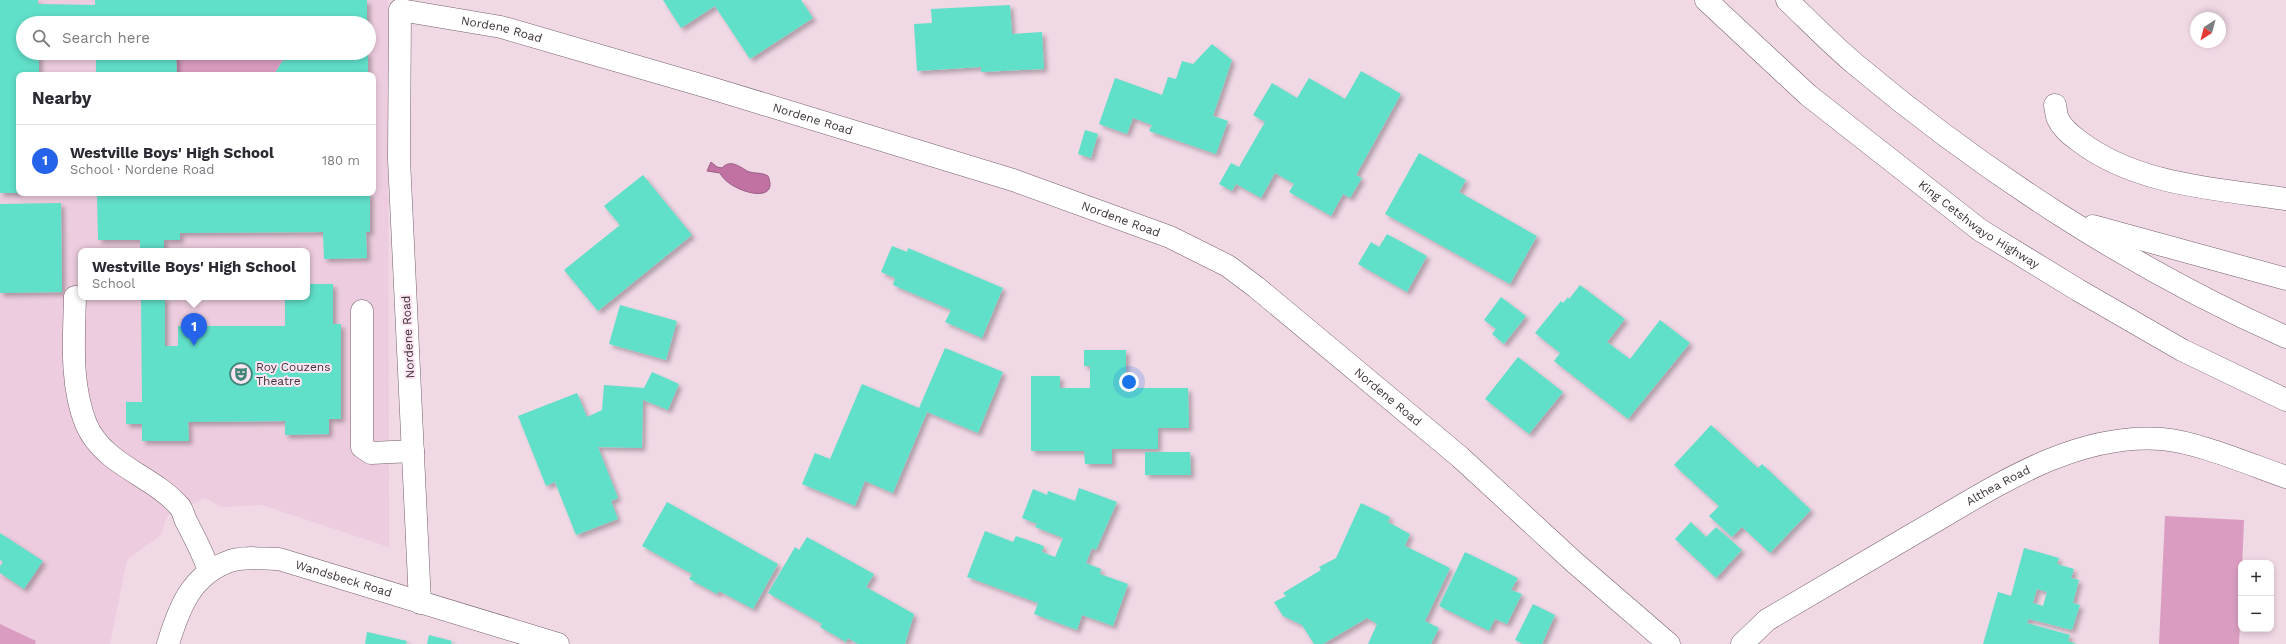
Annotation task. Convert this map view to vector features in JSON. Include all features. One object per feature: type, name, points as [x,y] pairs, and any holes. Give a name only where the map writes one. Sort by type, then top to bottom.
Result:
[{"type":"main road","name":"King Cetshwayo Highway","points":[[1706,0],[1808,95],[1980,230],[2078,290],[2182,350],[2286,400]]},
{"type":"main road","points":[[1786,0],[1854,64],[1945,137],[2069,219],[2162,277],[2286,337]]},
{"type":"main road","name":"Nordene Road","points":[[420,603],[399,160],[399,5],[501,27],[711,88],[1013,180],[1162,234],[1198,250],[1228,266],[1256,287],[1460,457],[1574,562],[1670,644]]},
{"type":"main road","points":[[2055,105],[2058,120],[2071,135],[2086,146],[2129,168],[2173,181],[2286,199]]},
{"type":"main road","points":[[2069,219],[2286,279]]},
{"type":"main road","points":[[75,297],[75,372],[77,388],[86,424],[99,445],[108,453],[129,470],[162,491],[181,508],[199,544],[209,571]]},
{"type":"main road","points":[[362,311],[362,447],[371,453],[413,451]]},
{"type":"main road","name":"Althea Road","points":[[1742,644],[1767,620],[1996,486],[2061,456],[2116,440],[2162,439],[2188,444],[2286,477]]},
{"type":"main road","name":"Wandsbeck Road","points":[[168,644],[182,602],[194,586],[209,571],[231,560],[279,559],[558,644]]},
{"type":"shaded area","points":[[0,0],[388,0],[389,547],[262,505],[222,507],[205,498],[167,516],[161,535],[127,560],[110,644],[0,644]]},
{"type":"shaded area","points":[[176,60],[284,60],[276,72],[177,72]]},
{"type":"shaded area","points":[[711,162],[717,167],[722,168],[728,164],[734,164],[749,172],[766,175],[768,176],[770,186],[767,191],[761,193],[752,193],[742,190],[725,180],[720,173],[707,171]]},
{"type":"shaded area","points":[[2165,516],[2244,520],[2242,560],[2238,560],[2239,644],[2159,644]]},
{"type":"shaded area","points":[[0,624],[36,641],[35,644],[0,644]]},
{"type":"building","points":[[0,0],[38,0],[38,4],[95,5],[95,0],[367,0],[367,16],[16,16],[16,60],[39,60],[39,72],[16,72],[16,193],[0,193]]},
{"type":"building","points":[[663,0],[801,0],[813,18],[750,59],[715,6],[681,28]]},
{"type":"building","points":[[1010,5],[1012,34],[1042,32],[1044,69],[981,72],[981,67],[917,71],[914,24],[932,23],[931,9]]},
{"type":"building","points":[[1212,44],[1232,60],[1213,116],[1228,121],[1216,154],[1149,131],[1152,125],[1133,118],[1127,134],[1099,124],[1115,78],[1162,95],[1168,77],[1176,79],[1182,61],[1193,64]]},
{"type":"building","points":[[96,60],[176,60],[177,72],[96,72]]},
{"type":"building","points":[[284,60],[368,60],[368,72],[276,72]]},
{"type":"building","points":[[1361,71],[1401,94],[1356,175],[1362,178],[1350,198],[1343,194],[1331,216],[1289,192],[1294,184],[1275,173],[1261,198],[1236,184],[1232,191],[1219,184],[1231,163],[1239,167],[1265,122],[1253,115],[1272,83],[1297,98],[1309,78],[1345,99]]},
{"type":"building","points":[[1085,130],[1098,134],[1091,158],[1078,154]]},
{"type":"building","points":[[1419,153],[1466,180],[1459,192],[1537,236],[1510,284],[1385,214]]},
{"type":"building","points":[[643,175],[692,235],[598,311],[564,270],[620,225],[604,206]]},
{"type":"building","points":[[97,196],[370,196],[370,232],[366,232],[367,258],[324,259],[323,232],[180,233],[180,240],[164,240],[164,248],[140,248],[140,240],[98,240]]},
{"type":"building","points":[[61,203],[62,292],[0,293],[0,204]]},
{"type":"building","points":[[1387,234],[1427,256],[1407,292],[1358,264],[1371,242],[1379,247]]},
{"type":"building","points":[[892,246],[907,252],[908,248],[1003,288],[982,338],[945,322],[951,310],[893,285],[895,278],[881,272]]},
{"type":"building","name":"Roy Couzens Theatre","points":[[310,284],[333,284],[333,324],[341,324],[341,419],[329,419],[329,434],[285,435],[285,421],[188,422],[189,441],[142,441],[142,424],[126,424],[126,402],[142,402],[141,300],[165,300],[165,346],[178,346],[178,326],[285,326],[285,300],[310,300]]},
{"type":"building","points":[[1580,285],[1625,319],[1607,342],[1630,359],[1660,320],[1690,343],[1628,419],[1554,361],[1560,353],[1535,333],[1561,301],[1563,303],[1568,297],[1569,299]]},
{"type":"building","points":[[1501,297],[1526,316],[1504,344],[1492,334],[1496,329],[1484,320]]},
{"type":"building","points":[[620,305],[677,321],[666,360],[609,344]]},
{"type":"building","points":[[945,348],[1003,372],[978,433],[927,412],[893,493],[865,481],[855,506],[802,484],[815,453],[830,459],[862,384],[919,408]]},
{"type":"building","points":[[1084,350],[1126,350],[1126,388],[1188,388],[1189,428],[1158,428],[1158,449],[1112,449],[1112,464],[1085,464],[1084,451],[1031,451],[1031,376],[1060,376],[1060,388],[1090,388],[1090,366],[1084,366]]},
{"type":"building","points":[[1518,357],[1563,392],[1529,434],[1485,399]]},
{"type":"building","points":[[652,372],[679,384],[668,410],[643,400],[642,448],[598,447],[618,498],[611,501],[618,519],[576,535],[555,482],[546,486],[518,416],[577,393],[587,417],[602,410],[604,385],[644,388]]},
{"type":"building","points":[[1711,425],[1758,468],[1762,464],[1811,510],[1770,553],[1742,527],[1732,537],[1709,516],[1719,506],[1674,465]]},
{"type":"building","points":[[1145,452],[1190,452],[1191,475],[1145,475]]},
{"type":"building","points":[[1079,488],[1117,502],[1096,550],[1092,548],[1086,563],[1101,569],[1100,574],[1128,584],[1113,626],[1082,615],[1077,630],[1034,614],[1038,603],[967,577],[985,531],[1013,542],[1016,536],[1044,546],[1042,552],[1055,557],[1063,538],[1035,527],[1037,524],[1022,518],[1033,489],[1047,495],[1048,491],[1075,501]]},
{"type":"building","points":[[667,502],[778,564],[753,609],[719,591],[717,594],[689,579],[692,574],[642,546]]},
{"type":"building","points":[[1361,503],[1390,517],[1388,522],[1410,534],[1405,546],[1450,568],[1425,621],[1439,628],[1431,644],[1368,644],[1377,624],[1367,618],[1323,644],[1314,644],[1302,625],[1283,616],[1274,602],[1286,596],[1283,593],[1321,570],[1319,567],[1336,558]]},
{"type":"building","points":[[1691,522],[1706,537],[1716,527],[1742,550],[1716,578],[1675,539]]},
{"type":"building","points":[[0,533],[43,561],[24,589],[0,573],[0,566],[3,562],[0,560]]},
{"type":"building","points":[[807,537],[874,574],[866,587],[914,614],[905,644],[858,644],[848,638],[846,642],[820,627],[822,624],[768,593],[795,547],[799,550]]},
{"type":"building","points":[[2024,548],[2059,558],[2057,564],[2074,569],[2071,578],[2079,580],[2073,603],[2080,605],[2072,630],[2029,619],[2027,623],[2070,635],[2068,641],[2076,644],[1983,644],[1998,592],[2011,596]],"holes":[[[2037,589],[2047,592],[2043,606],[2033,603]]]},
{"type":"building","points":[[1465,552],[1518,578],[1511,590],[1522,594],[1507,624],[1495,619],[1489,631],[1439,606]]},
{"type":"building","points":[[1533,604],[1555,615],[1542,644],[1523,644],[1515,640]]},
{"type":"building","points":[[367,632],[407,641],[406,644],[365,644]]},
{"type":"building","points":[[429,635],[452,641],[451,644],[427,644]]},
{"type":"place","name":"Westville Boys' High School","points":[[194,346]]},
{"type":"place","name":"Roy Couzens Theatre","points":[[241,374]]}]
